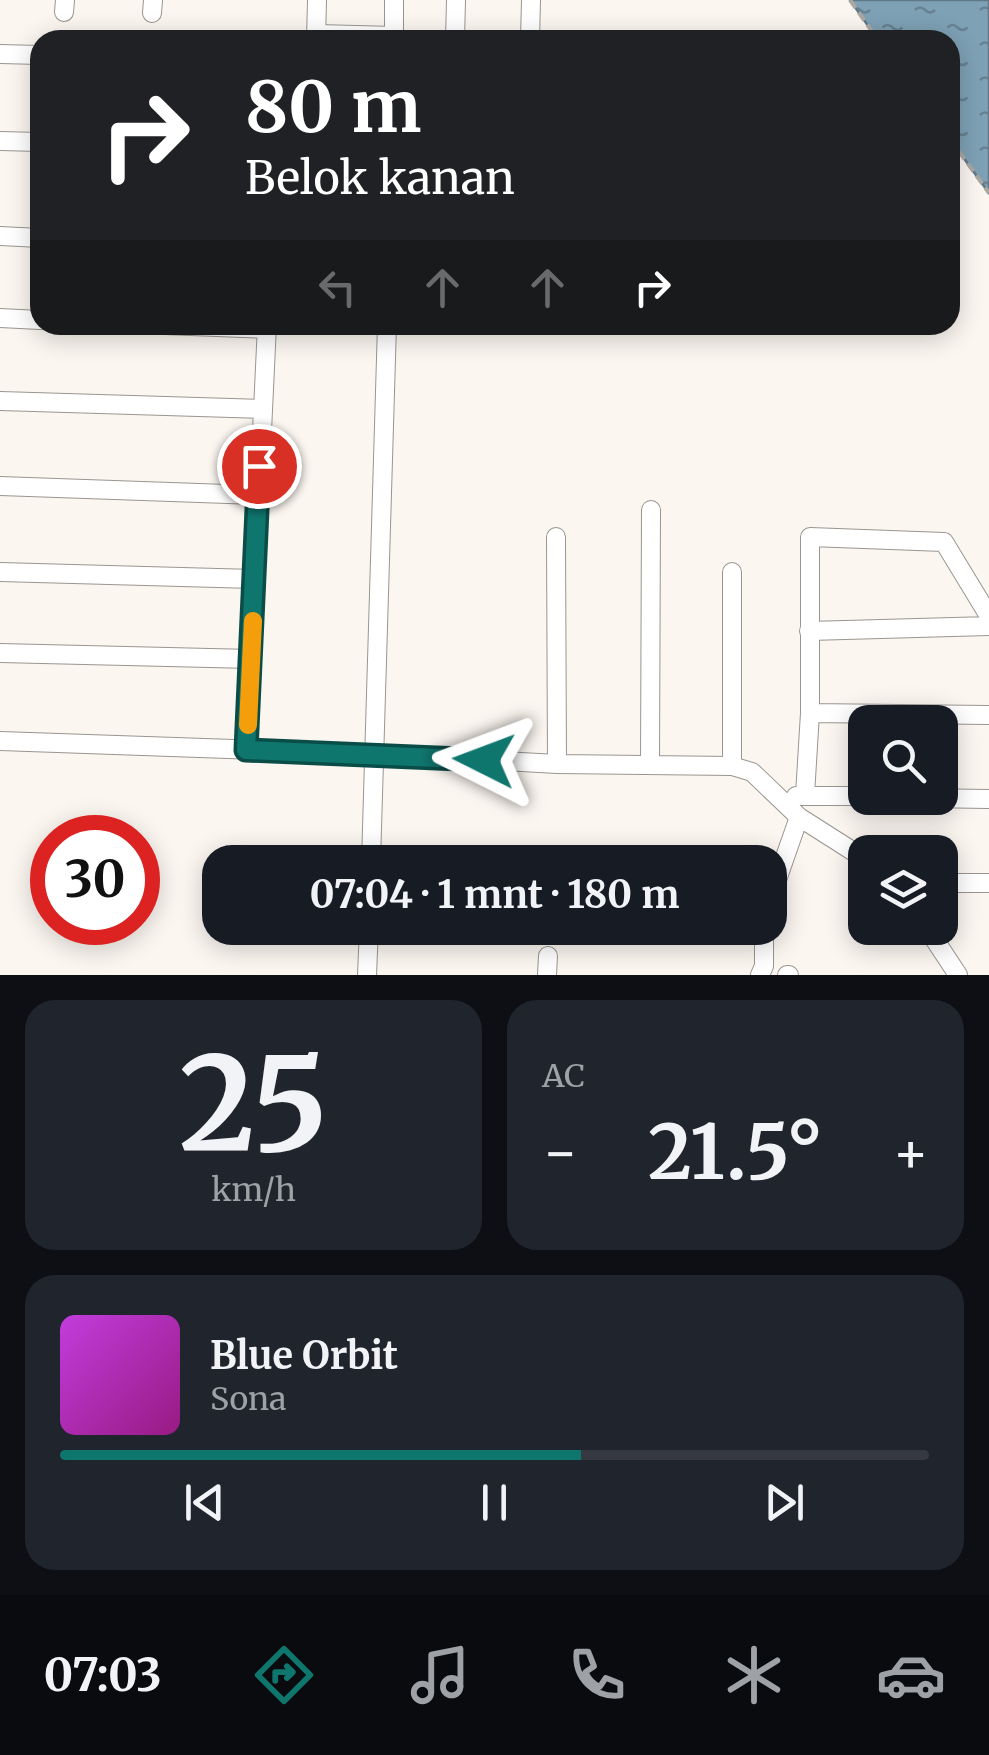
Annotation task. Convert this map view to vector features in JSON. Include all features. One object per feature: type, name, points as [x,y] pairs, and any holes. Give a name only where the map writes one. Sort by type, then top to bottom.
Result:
[{"type":"street","points":[[316,30],[317,0]]},
{"type":"street","points":[[394,0],[394,30]]},
{"type":"street","points":[[455,30],[456,0]]},
{"type":"street","points":[[530,30],[531,0]]},
{"type":"street","points":[[0,54],[30,55]]},
{"type":"street","points":[[0,141],[30,142]]},
{"type":"street","points":[[0,236],[30,238]]},
{"type":"street","points":[[0,318],[30,320]]},
{"type":"street","points":[[246,750],[267,335]]},
{"type":"street","points":[[372,845],[388,335]]},
{"type":"street","points":[[0,400],[262,409]]},
{"type":"street","points":[[0,486],[257,495]]},
{"type":"street","points":[[650,766],[651,510]]},
{"type":"street","points":[[556,537],[557,764]]},
{"type":"street","points":[[805,795],[810,713],[810,537],[944,542],[989,616]]},
{"type":"street","points":[[0,572],[254,579]]},
{"type":"street","points":[[732,572],[732,766]]},
{"type":"street","points":[[809,632],[989,626]]},
{"type":"street","points":[[0,653],[252,659]]},
{"type":"street","points":[[810,713],[989,715]]},
{"type":"street","points":[[0,740],[557,764],[732,766],[752,772],[798,817],[848,849]]},
{"type":"street","points":[[781,798],[848,796]]},
{"type":"street","points":[[958,799],[989,799]]},
{"type":"street","points":[[787,850],[798,817]]},
{"type":"street","points":[[958,883],[989,883]]},
{"type":"street","points":[[367,975],[368,945]]},
{"type":"street","points":[[760,975],[764,945]]},
{"type":"street","points":[[938,945],[958,975]]},
{"type":"path","points":[[850,0],[871,30]]},
{"type":"path","points":[[960,153],[989,193]]},
{"type":"water","points":[[850,0],[989,0],[989,193],[960,153],[960,30],[871,30]]},
{"type":"slow traffic","points":[[248,725],[253,621]]},
{"type":"route","points":[[259,466],[246,750],[484,760]]}]
